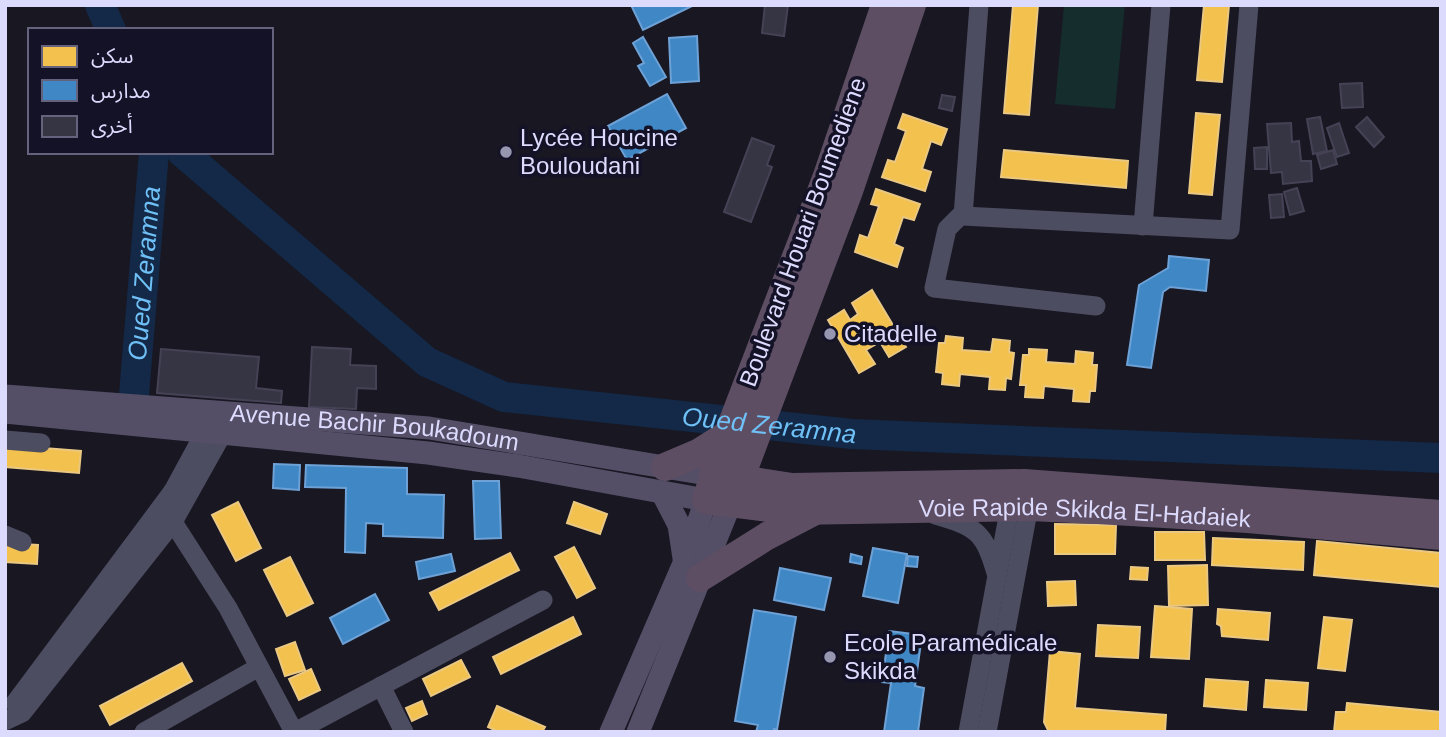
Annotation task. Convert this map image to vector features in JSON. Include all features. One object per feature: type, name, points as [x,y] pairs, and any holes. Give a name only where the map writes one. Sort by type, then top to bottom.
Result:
[{"type":"highway","name":"Boulevard Houari Boumediene","points":[[762,384],[827,176],[885,5]]},
{"type":"highway","name":"Boulevard Houari Boumediene","points":[[722,490],[762,384],[849,191],[912,5]]},
{"type":"highway","points":[[663,480],[698,453],[741,438],[779,472],[797,481],[815,499],[767,536],[693,570]]},
{"type":"highway","name":"Voie Rapide Skikda El-Hadaiek","points":[[722,490],[773,510],[815,499],[1022,495],[1441,514]]},
{"type":"highway","name":"Voie Rapide Skikda El-Hadaiek","points":[[815,499],[917,510],[1022,495],[1441,537]]},
{"type":"main road","name":"Avenue Bachir Boukadoum","points":[[5,396],[213,424],[249,435],[663,480]]},
{"type":"main road","name":"Avenue Bachir Boukadoum","points":[[5,412],[213,424],[429,428],[663,480],[722,490]]},
{"type":"main road","points":[[663,480],[693,570]]},
{"type":"main road","name":"Boulevard Houari Boumediene","points":[[638,732],[722,490]]},
{"type":"main road","name":"Boulevard Houari Boumediene","points":[[611,732],[693,570]]},
{"type":"street","points":[[979,5],[963,213],[947,229],[934,288],[1096,306]]},
{"type":"street","points":[[1143,226],[1161,5]]},
{"type":"street","points":[[963,213],[963,216],[1230,230],[1249,5]]},
{"type":"street","points":[[201,458],[193,439],[213,424]]},
{"type":"street","points":[[6,722],[22,713],[165,518],[201,458],[213,424]]},
{"type":"street","points":[[165,518],[173,491],[201,458],[249,435]]},
{"type":"street","points":[[5,440],[41,443]]},
{"type":"street","points":[[968,732],[997,577],[1022,495]]},
{"type":"street","points":[[987,732],[1022,495]]},
{"type":"street","points":[[917,510],[967,524],[982,536],[997,577]]},
{"type":"street","points":[[165,518],[228,608],[294,732],[543,600]]},
{"type":"street","points":[[144,732],[259,667]]},
{"type":"street","points":[[381,686],[404,732]]},
{"type":"green space","points":[[1064,5],[1125,5],[1115,109],[1055,104]]},
{"type":"building: سكن","points":[[1013,5],[1038,5],[1029,115],[1004,113]]},
{"type":"building: سكن","points":[[1204,5],[1229,5],[1222,82],[1197,80]]},
{"type":"building: سكن","points":[[1196,113],[1220,115],[1212,195],[1189,193]]},
{"type":"building: سكن","points":[[903,114],[947,129],[941,145],[931,141],[922,169],[931,172],[925,191],[882,177],[888,160],[895,162],[906,131],[898,128]]},
{"type":"building: سكن","points":[[1004,150],[1128,161],[1126,188],[1001,177]]},
{"type":"building: سكن","points":[[876,189],[920,204],[914,220],[903,217],[894,244],[903,248],[897,267],[855,252],[860,235],[868,238],[879,206],[871,204]]},
{"type":"building: سكن","points":[[872,290],[906,347],[889,357],[880,342],[866,350],[875,364],[859,373],[828,320],[844,310],[850,320],[858,314],[852,303]]},
{"type":"building: سكن","points":[[946,336],[963,338],[962,350],[991,352],[993,339],[1010,341],[1009,352],[1014,353],[1011,379],[1006,378],[1005,390],[989,389],[990,377],[960,374],[959,386],[942,384],[943,373],[936,372],[939,343],[945,343]]},
{"type":"building: سكن","points":[[1029,349],[1047,350],[1046,362],[1075,364],[1076,351],[1093,353],[1092,365],[1097,365],[1095,391],[1090,391],[1089,402],[1073,401],[1074,389],[1044,386],[1043,398],[1025,397],[1026,385],[1020,385],[1023,355],[1029,355]]},
{"type":"building: سكن","points":[[5,445],[81,451],[79,473],[5,467]]},
{"type":"building: سكن","points":[[238,502],[261,548],[236,561],[212,515]]},
{"type":"building: سكن","points":[[574,502],[607,514],[600,534],[567,523]]},
{"type":"building: سكن","points":[[1055,524],[1116,525],[1115,554],[1055,554]]},
{"type":"building: سكن","points":[[1155,532],[1204,532],[1205,560],[1155,560]]},
{"type":"building: سكن","points":[[1213,538],[1304,542],[1303,570],[1212,565]]},
{"type":"building: سكن","points":[[1317,541],[1441,553],[1441,587],[1314,575]]},
{"type":"building: سكن","points":[[5,543],[38,545],[37,564],[5,562]]},
{"type":"building: سكن","points":[[574,547],[595,588],[577,598],[555,557]]},
{"type":"building: سكن","points":[[510,553],[519,570],[439,610],[430,593]]},
{"type":"building: سكن","points":[[290,557],[313,603],[287,616],[264,570]]},
{"type":"building: سكن","points":[[1207,565],[1208,605],[1169,606],[1168,566]]},
{"type":"building: سكن","points":[[1131,567],[1148,568],[1147,580],[1130,579]]},
{"type":"building: سكن","points":[[1075,581],[1076,605],[1048,606],[1047,582]]},
{"type":"building: سكن","points":[[1155,606],[1192,609],[1189,659],[1151,657]]},
{"type":"building: سكن","points":[[1218,609],[1270,613],[1268,640],[1222,636],[1221,626],[1217,624]]},
{"type":"building: سكن","points":[[573,617],[581,634],[501,674],[493,657]]},
{"type":"building: سكن","points":[[1324,617],[1352,620],[1345,671],[1318,668]]},
{"type":"building: سكن","points":[[1098,625],[1140,627],[1138,658],[1096,656]]},
{"type":"building: سكن","points":[[295,642],[305,670],[285,676],[276,649]]},
{"type":"building: سكن","points":[[1050,651],[1080,654],[1075,708],[1166,715],[1165,732],[1049,732],[1044,722]]},
{"type":"building: سكن","points":[[461,660],[470,677],[431,696],[423,679]]},
{"type":"building: سكن","points":[[182,663],[192,681],[110,725],[100,706]]},
{"type":"building: سكن","points":[[311,669],[320,690],[299,700],[289,679]]},
{"type":"building: سكن","points":[[1206,679],[1248,682],[1246,710],[1204,706]]},
{"type":"building: سكن","points":[[1266,680],[1308,683],[1306,710],[1264,707]]},
{"type":"building: سكن","points":[[422,701],[427,714],[412,721],[406,708]]},
{"type":"building: سكن","points":[[1347,703],[1441,712],[1441,732],[1334,732],[1336,712],[1346,712]]},
{"type":"building: سكن","points":[[497,706],[545,727],[542,732],[499,732],[488,727]]},
{"type":"building: مدارس","points":[[631,5],[694,5],[643,30]]},
{"type":"building: مدارس","points":[[697,36],[699,81],[671,83],[669,38]]},
{"type":"building: مدارس","points":[[643,37],[666,77],[650,86],[638,66],[644,63],[633,43]]},
{"type":"building: مدارس","points":[[667,94],[686,128],[627,160],[608,126]]},
{"type":"building: مدارس","points":[[1169,256],[1209,260],[1206,291],[1170,287],[1163,292],[1151,368],[1127,365],[1139,285],[1168,268]]},
{"type":"building: مدارس","points":[[274,464],[300,465],[299,490],[273,488]]},
{"type":"building: مدارس","points":[[306,465],[407,468],[407,494],[444,495],[443,538],[383,536],[383,524],[366,523],[365,553],[345,552],[346,488],[305,487]]},
{"type":"building: مدارس","points":[[473,481],[499,481],[501,538],[475,539]]},
{"type":"building: مدارس","points":[[873,548],[907,554],[898,603],[863,596]]},
{"type":"building: مدارس","points":[[451,554],[455,571],[419,579],[416,562]]},
{"type":"building: مدارس","points":[[851,554],[862,557],[861,564],[850,562]]},
{"type":"building: مدارس","points":[[908,556],[918,557],[917,567],[907,566]]},
{"type":"building: مدارس","points":[[780,568],[831,578],[824,610],[774,600]]},
{"type":"building: مدارس","points":[[375,594],[389,620],[343,644],[330,618]]},
{"type":"building: مدارس","points":[[754,610],[796,617],[777,730],[774,729],[774,732],[756,732],[758,725],[735,721]]},
{"type":"building: مدارس","points":[[889,631],[922,635],[915,686],[924,688],[918,732],[884,732],[891,683],[882,682]]},
{"type":"building: أخرى","points":[[765,5],[788,5],[784,36],[762,33]]},
{"type":"building: أخرى","points":[[1362,83],[1363,107],[1342,108],[1340,84]]},
{"type":"building: أخرى","points":[[942,95],[955,97],[952,111],[939,108]]},
{"type":"building: أخرى","points":[[1320,117],[1327,151],[1313,154],[1307,119]]},
{"type":"building: أخرى","points":[[1367,117],[1384,137],[1374,147],[1356,127]]},
{"type":"building: أخرى","points":[[1291,123],[1292,142],[1299,141],[1301,161],[1311,161],[1312,181],[1283,184],[1282,172],[1271,173],[1267,124]]},
{"type":"building: أخرى","points":[[1339,123],[1349,153],[1337,157],[1327,128]]},
{"type":"building: أخرى","points":[[752,138],[774,146],[767,165],[772,167],[751,222],[724,212]]},
{"type":"building: أخرى","points":[[1267,147],[1267,169],[1255,169],[1254,148]]},
{"type":"building: أخرى","points":[[1333,150],[1337,164],[1321,169],[1317,155]]},
{"type":"building: أخرى","points":[[1297,188],[1304,211],[1290,215],[1284,192]]},
{"type":"building: أخرى","points":[[1282,194],[1284,217],[1271,218],[1269,195]]},
{"type":"building: أخرى","points":[[312,347],[351,349],[350,365],[376,366],[376,389],[357,388],[356,409],[309,407]]},
{"type":"building: أخرى","points":[[161,349],[259,357],[256,388],[282,391],[281,403],[157,393]]},
{"type":"waterway","name":"Oued Zeramna","points":[[100,5],[110,28]]},
{"type":"waterway","name":"Oued Zeramna","points":[[134,395],[154,154]]},
{"type":"waterway","name":"Oued Zeramna","points":[[184,154],[427,362],[504,397],[852,434],[1441,458]]},
{"type":"place","name":"Lycée Houcine Bouloudani","points":[[506,152]]},
{"type":"place","name":"Citadelle","points":[[830,334]]},
{"type":"place","name":"Ecole Paramédicale Skikda","points":[[830,657]]}]
